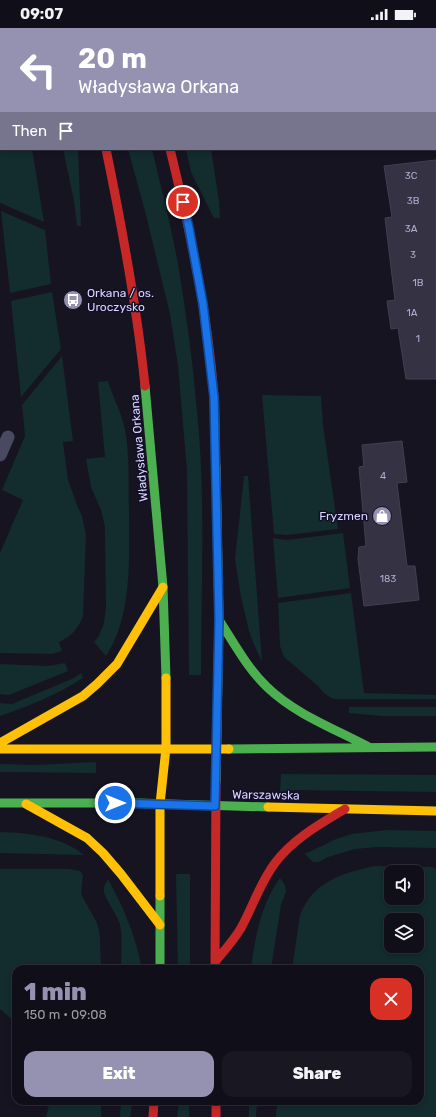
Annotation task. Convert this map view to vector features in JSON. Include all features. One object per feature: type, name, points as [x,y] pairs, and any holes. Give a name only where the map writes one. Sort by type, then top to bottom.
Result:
[{"type":"street","name":"Władysława Orkana","points":[[106,150],[120,219],[142,356],[163,587],[166,663],[166,748],[160,804],[160,965]]},
{"type":"street","points":[[170,150],[189,228],[203,304],[214,397],[219,620],[215,806],[215,965]]},
{"type":"street","points":[[0,743],[78,699],[97,684],[117,664],[163,587]]},
{"type":"street","points":[[219,620],[246,660],[267,687],[292,706],[368,747]]},
{"type":"street","points":[[0,749],[436,747]]},
{"type":"street","name":"Warszawska","points":[[0,803],[160,804],[436,811]]},
{"type":"street","points":[[25,804],[87,838],[103,853],[160,925]]},
{"type":"street","points":[[216,965],[240,930],[260,887],[275,863],[312,829],[345,809]]},
{"type":"street","points":[[153,1117],[154,1105]]},
{"type":"street","points":[[216,1105],[216,1117]]},
{"type":"lane","points":[[0,455],[8,437]]},
{"type":"green space","points":[[0,150],[32,150],[44,222],[0,203]]},
{"type":"green space","points":[[63,150],[78,150],[81,226],[77,226],[74,201]]},
{"type":"green space","points":[[128,150],[152,150],[178,264],[186,319],[200,444],[202,510],[201,675],[189,675],[187,470],[178,366],[170,314]]},
{"type":"green space","points":[[186,150],[211,150],[219,201],[220,218],[214,218],[191,172]]},
{"type":"green space","points":[[1,211],[45,230],[51,284],[10,293]]},
{"type":"green space","points":[[52,292],[61,349],[21,397],[11,301]]},
{"type":"green space","points":[[62,356],[73,441],[63,442],[68,480],[82,516],[86,535],[83,616],[74,632],[59,642],[62,651],[52,654],[0,653],[0,553],[23,500],[2,490],[25,436],[22,405]]},
{"type":"green space","points":[[108,381],[122,418],[127,440],[129,565],[128,585],[121,623],[115,640],[106,656],[94,642],[99,636],[104,623],[106,606],[105,527],[101,510],[91,487],[86,459],[105,457],[98,382]]},
{"type":"green space","points":[[262,395],[321,396],[323,425],[338,529],[287,535],[274,534]]},
{"type":"green space","points":[[244,476],[248,476],[262,662],[249,631],[241,597],[235,559]]},
{"type":"green space","points":[[343,533],[350,588],[278,598],[273,538],[287,540]]},
{"type":"green space","points":[[351,593],[364,693],[436,695],[436,699],[335,699],[322,691],[284,657],[280,646],[278,603]]},
{"type":"green space","points":[[65,663],[68,671],[9,695],[0,694],[0,664],[48,666]]},
{"type":"green space","points":[[81,673],[83,678],[63,690],[0,716],[0,703],[12,704],[74,678]]},
{"type":"green space","points":[[349,707],[436,707],[436,716],[382,716],[349,713]]},
{"type":"green space","points":[[96,762],[96,773],[0,772],[0,764],[35,765]]},
{"type":"green space","points":[[281,774],[436,775],[436,792],[292,790],[280,792]]},
{"type":"green space","points":[[387,830],[436,831],[436,848],[376,847],[355,849],[328,857],[319,862],[313,862],[305,854],[336,839],[352,834]]},
{"type":"green space","points":[[0,832],[22,833],[55,840],[84,855],[0,853]]},
{"type":"green space","points":[[375,866],[384,866],[384,905],[424,905],[424,867],[432,867],[436,869],[436,1117],[276,1117],[277,1105],[424,1105],[424,965],[293,965],[300,915],[306,903],[321,886],[330,880]]},
{"type":"green space","points":[[0,869],[69,869],[80,871],[83,875],[81,894],[97,923],[99,930],[101,965],[12,965],[12,1020],[0,1009]]},
{"type":"green space","points":[[176,874],[190,874],[190,965],[178,965]]},
{"type":"green space","points":[[280,878],[285,885],[286,892],[281,905],[272,965],[252,965],[260,921],[273,888]]},
{"type":"green space","points":[[108,879],[129,923],[141,965],[121,965],[122,941],[120,925],[105,896],[104,887]]},
{"type":"green space","points":[[49,1105],[101,1105],[101,1117],[46,1117]]},
{"type":"green space","points":[[121,1105],[132,1105],[130,1117],[120,1117]]},
{"type":"green space","points":[[178,1105],[189,1105],[189,1117],[177,1117]]},
{"type":"green space","points":[[249,1105],[257,1105],[256,1117],[249,1117]]},
{"type":"building","points":[[436,160],[436,379],[406,379],[398,328],[391,329],[387,301],[395,300],[385,218],[392,217],[384,166]]},
{"type":"building","points":[[402,441],[407,482],[397,483],[407,566],[415,566],[419,600],[364,606],[358,559],[359,547],[366,546],[359,467],[364,466],[362,445]]},
{"type":"traffic: fast","points":[[145,386],[163,587],[166,678]]},
{"type":"traffic: fast","points":[[219,620],[253,672],[278,697],[302,713],[367,746]]},
{"type":"traffic: fast","points":[[229,749],[436,747]]},
{"type":"traffic: fast","points":[[0,803],[138,803],[268,807]]},
{"type":"traffic: fast","points":[[160,896],[160,965]]},
{"type":"traffic: slow","points":[[216,466],[219,620],[216,782]]},
{"type":"traffic: slow","points":[[0,743],[83,696],[97,684],[117,664],[163,587]]},
{"type":"traffic: slow","points":[[160,896],[160,804],[166,748],[166,678]]},
{"type":"traffic: slow","points":[[0,749],[229,749]]},
{"type":"traffic: slow","points":[[26,804],[87,838],[103,853],[121,874],[160,925]]},
{"type":"traffic: slow","points":[[268,807],[436,811]]},
{"type":"traffic: jam","points":[[106,150],[118,208],[138,326],[145,386]]},
{"type":"traffic: jam","points":[[170,150],[191,241],[203,303],[215,406],[216,466]]},
{"type":"traffic: jam","points":[[215,965],[216,782]]},
{"type":"traffic: jam","points":[[215,962],[238,932],[265,878],[282,854],[298,839],[345,809]]},
{"type":"traffic: jam","points":[[153,1117],[154,1105]]},
{"type":"traffic: jam","points":[[216,1105],[216,1117]]},
{"type":"place","name":"Orkana / os. Uroczysko","points":[[73,300]]},
{"type":"place","name":"Fryzmen","points":[[382,516]]},
{"type":"route","points":[[115,803],[215,806],[219,620],[214,397],[203,304],[183,202]]}]
